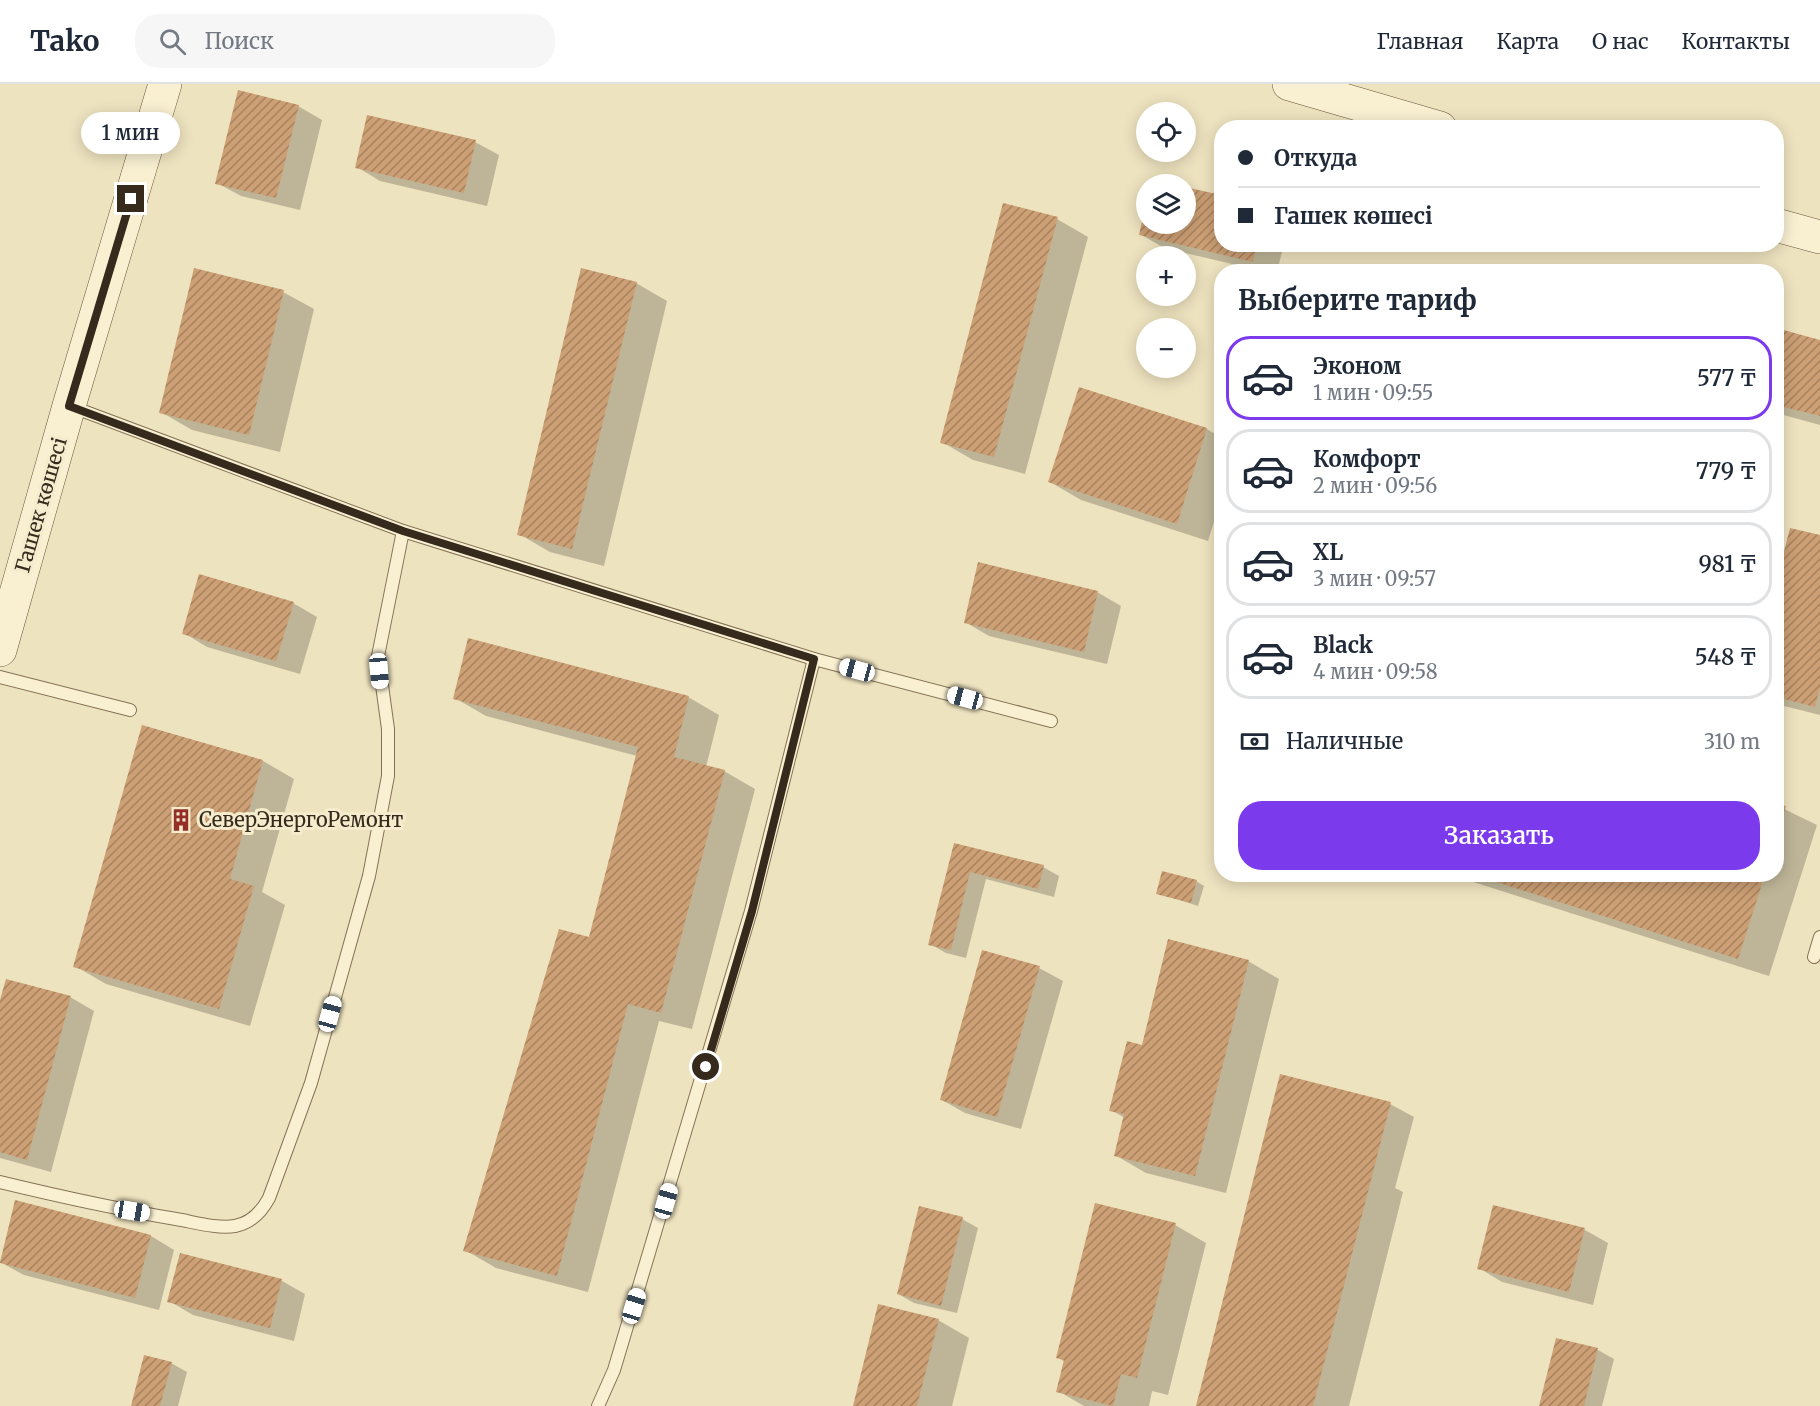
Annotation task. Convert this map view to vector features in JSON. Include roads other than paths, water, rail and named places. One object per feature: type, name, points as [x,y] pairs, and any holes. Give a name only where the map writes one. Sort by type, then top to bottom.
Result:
[{"type":"street","name":"Гашек көшесі","points":[[0,650],[69,406],[165,84]]},
{"type":"street","points":[[1289,84],[1413,120]]},
{"type":"street","points":[[1784,227],[1820,237]]},
{"type":"lane","points":[[69,406],[403,531],[814,659],[1051,721]]},
{"type":"lane","points":[[0,1182],[111,1208],[216,1225],[235,1226],[261,1212],[269,1198],[311,1083],[369,876],[388,776],[388,729],[378,656],[403,531]]},
{"type":"lane","points":[[598,1406],[614,1370],[625,1336],[752,911],[814,659]]},
{"type":"lane","points":[[0,677],[130,710]]},
{"type":"lane","points":[[1814,957],[1820,937]]},
{"type":"place","name":"СеверЭнергоРемонт","points":[[181,820]]}]
